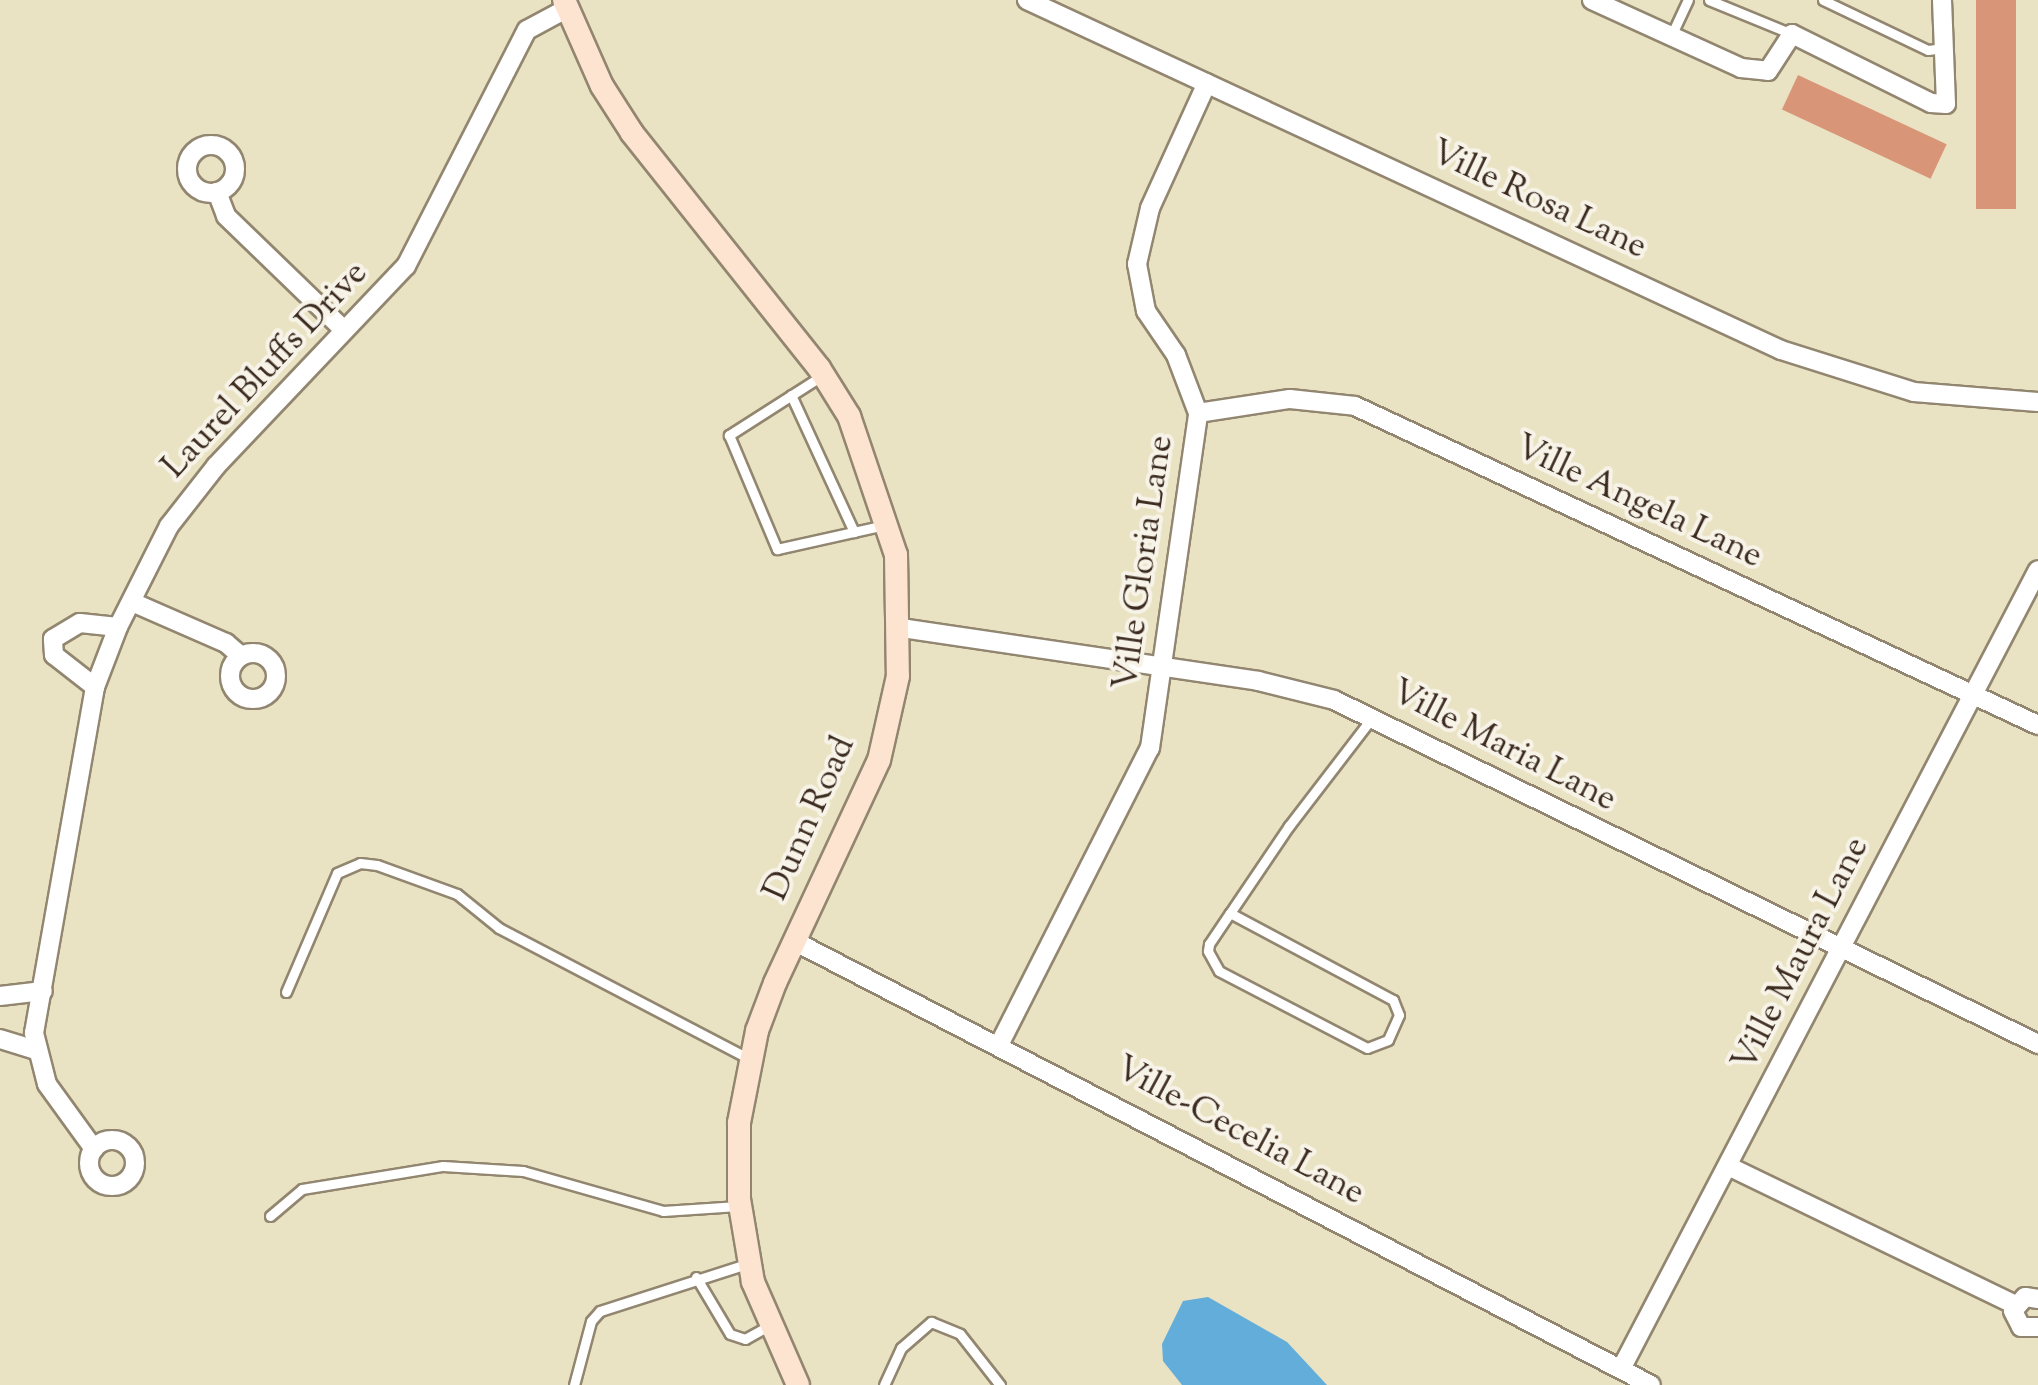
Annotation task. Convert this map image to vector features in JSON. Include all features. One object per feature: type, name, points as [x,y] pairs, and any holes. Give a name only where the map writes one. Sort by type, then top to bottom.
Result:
[{"type":"street","name":"Ville Rosa Lane","points":[[1028,0],[1781,350],[1914,392],[2038,402]]},
{"type":"street","points":[[1592,0],[1741,68],[1768,71],[1792,34],[1932,103],[1946,104],[1947,48],[1942,0]]},
{"type":"street","name":"Laurel Bluffs Drive","points":[[35,1050],[95,687],[118,626],[169,526],[216,466],[406,266],[428,230],[527,30],[565,5]]},
{"type":"street","name":"Dunn Road","points":[[565,5],[632,133],[823,375],[864,447],[888,525],[902,628],[879,760],[794,941],[750,1059],[740,1122],[740,1206],[749,1264],[768,1326],[798,1385]]},
{"type":"street","name":"Ville Gloria Lane","points":[[999,1045],[1139,773],[1164,668],[1198,413],[1176,355],[1137,288],[1136,264],[1150,208],[1207,83]]},
{"type":"street","points":[[217,192],[226,216],[344,330]]},
{"type":"street","name":"Ville Angela Lane","points":[[1198,413],[1290,399],[1354,406],[2038,725]]},
{"type":"street","points":[[2014,402],[2038,418]]},
{"type":"street","name":"Ville Maura Lane","points":[[1622,1369],[2038,570]]},
{"type":"street","points":[[132,602],[213,636],[241,656]]},
{"type":"street","points":[[95,687],[54,654],[53,638],[80,623],[118,626]]},
{"type":"street","name":"Ville Maria Lane","points":[[902,628],[1297,688],[1372,718],[1841,953],[2038,1044]]},
{"type":"street","name":"Ville-Cecelia Lane","points":[[794,941],[1651,1385]]},
{"type":"street","points":[[0,996],[43,992]]},
{"type":"street","points":[[0,1039],[35,1050],[53,1094],[94,1148]]},
{"type":"street","points":[[1728,1166],[2015,1305],[2038,1299]]},
{"type":"street","points":[[2015,1305],[2016,1323],[2038,1327]]},
{"type":"lane","points":[[1671,36],[1688,0]]},
{"type":"lane","points":[[1710,0],[1792,34]]},
{"type":"lane","points":[[1823,0],[1928,50],[1947,48]]},
{"type":"lane","points":[[823,375],[730,435],[777,548],[888,525]]},
{"type":"lane","points":[[791,395],[854,532]]},
{"type":"lane","points":[[1230,912],[1394,1000],[1398,1015],[1388,1040],[1367,1048],[1219,971],[1209,944],[1230,912],[1372,718]]},
{"type":"lane","points":[[286,992],[338,873],[360,863],[377,865],[457,894],[499,928],[750,1059]]},
{"type":"lane","points":[[270,1216],[302,1188],[443,1166],[523,1171],[663,1211],[740,1206]]},
{"type":"lane","points":[[574,1385],[591,1321],[600,1311],[696,1277],[749,1264]]},
{"type":"lane","points":[[696,1277],[730,1334],[745,1339],[768,1326]]},
{"type":"lane","points":[[884,1385],[900,1348],[931,1322],[960,1334],[1000,1385]]},
{"type":"water","points":[[1208,1297],[1287,1342],[1327,1385],[1182,1385],[1163,1361],[1162,1344],[1183,1301]]},
{"type":"building","points":[[1976,0],[2016,0],[2016,209],[1976,209]]},
{"type":"building","points":[[1798,75],[1947,144],[1931,179],[1782,109]]}]
